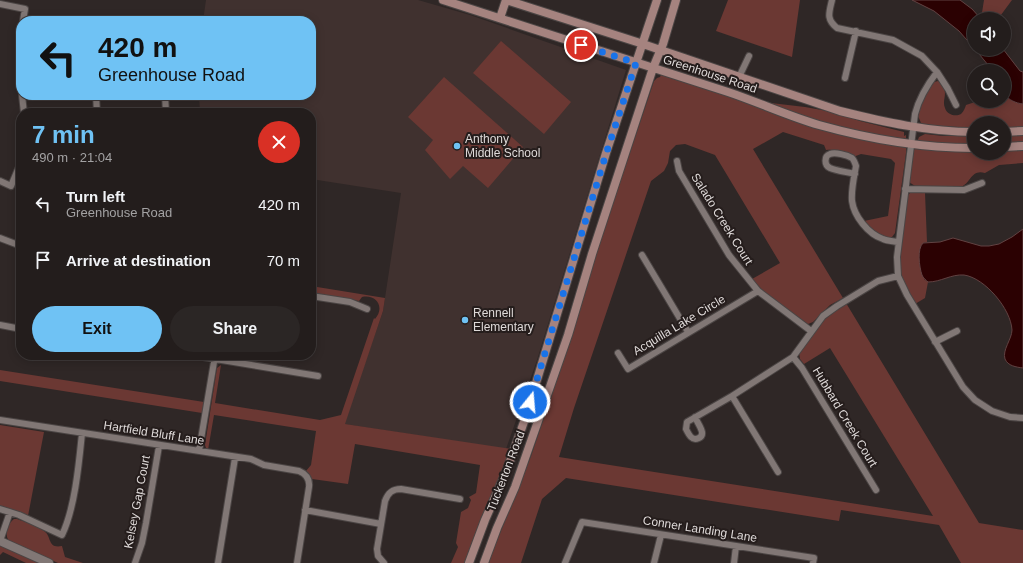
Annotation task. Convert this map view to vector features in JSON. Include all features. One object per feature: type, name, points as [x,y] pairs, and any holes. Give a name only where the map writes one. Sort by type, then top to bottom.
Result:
[{"type":"main road","name":"Greenhouse Road","points":[[443,0],[739,96],[818,125],[853,134],[911,144],[967,148]]},
{"type":"main road","name":"Greenhouse Road","points":[[506,0],[643,44],[840,111],[913,127],[967,131]]},
{"type":"main road","points":[[500,18],[506,0]]},
{"type":"main road","name":"Tuckerton Road","points":[[469,563],[507,470],[523,425],[606,154],[657,0]]},
{"type":"main road","name":"Tuckerton Road","points":[[484,563],[515,487],[568,335],[592,254],[676,0]]},
{"type":"main road","points":[[1011,131],[1023,130]]},
{"type":"main road","points":[[1011,147],[1023,146]]},
{"type":"main road","points":[[523,425],[535,429]]},
{"type":"street","points":[[832,0],[828,14],[831,23],[837,28],[893,40],[922,56],[937,72],[956,105]]},
{"type":"street","points":[[0,4],[25,9],[24,16]]},
{"type":"street","points":[[846,78],[856,31]]},
{"type":"street","points":[[739,77],[749,56]]},
{"type":"street","points":[[937,72],[926,86],[918,103],[915,114],[898,242],[898,276],[906,295],[963,387],[975,400],[992,411],[1023,418]]},
{"type":"street","points":[[855,174],[826,166],[826,157],[828,154],[833,153],[852,158],[856,166],[852,199],[853,208],[862,223],[871,233],[883,240],[898,242]]},
{"type":"street","name":"Salado Creek Court","points":[[678,161],[679,171],[729,255],[758,291],[811,331]]},
{"type":"street","points":[[0,181],[11,186],[16,174]]},
{"type":"street","points":[[905,189],[964,190],[982,182]]},
{"type":"street","points":[[0,238],[16,244]]},
{"type":"street","points":[[642,255],[688,332]]},
{"type":"street","points":[[695,417],[732,396],[793,357],[823,316],[837,306],[878,281],[898,276]]},
{"type":"street","name":"Acquilla Lake Circle","points":[[618,353],[628,369],[758,291]]},
{"type":"street","points":[[316,297],[350,302],[367,309]]},
{"type":"street","points":[[0,325],[16,328]]},
{"type":"street","points":[[935,342],[957,331]]},
{"type":"street","name":"Hubbard Creek Court","points":[[793,357],[802,368],[876,490]]},
{"type":"street","points":[[199,451],[214,360]]},
{"type":"street","points":[[231,360],[318,376]]},
{"type":"street","points":[[732,396],[778,472]]},
{"type":"street","name":"Hartfield Bluff Lane","points":[[0,420],[82,432],[235,458],[251,459],[264,465],[299,471],[308,477],[310,484],[305,510]]},
{"type":"street","points":[[0,509],[62,535],[67,521],[75,486],[82,432]]},
{"type":"street","name":"Kelsey Gap Court","points":[[135,563],[142,544],[159,446]]},
{"type":"street","points":[[218,563],[235,458]]},
{"type":"street","points":[[382,562],[378,556],[377,549],[385,501],[387,495],[391,491],[401,489],[460,498]]},
{"type":"street","points":[[297,563],[305,510],[381,524]]},
{"type":"street","points":[[10,512],[0,541],[49,563]]},
{"type":"street","name":"Conner Landing Lane","points":[[565,563],[582,522],[736,546],[814,560]]},
{"type":"street","points":[[654,563],[662,534]]},
{"type":"street","points":[[734,563],[736,546]]},
{"type":"shaded area","name":"Anthony Middle School","points":[[206,0],[418,0],[470,15],[626,70],[537,360],[506,449],[344,424],[383,311],[401,193],[316,180],[316,108],[200,108],[199,100],[316,100],[316,16],[204,16]]},
{"type":"shaded area","points":[[728,0],[800,0],[792,57],[716,31]]},
{"type":"shaded area","points":[[912,0],[960,0],[972,9],[975,12],[967,12],[967,40],[959,31],[934,11]]},
{"type":"shaded area","points":[[984,0],[1012,0],[1003,12],[982,12]]},
{"type":"shaded area","points":[[501,41],[571,102],[544,134],[473,73]]},
{"type":"shaded area","points":[[981,56],[1008,56],[1020,71],[1023,72],[1023,104],[1011,100],[1011,64],[987,64]]},
{"type":"shaded area","points":[[661,75],[714,92],[771,103],[833,112],[860,121],[904,132],[904,136],[906,135],[906,153],[895,233],[892,237],[880,235],[864,221],[888,216],[895,163],[891,159],[861,154],[853,157],[840,151],[826,150],[824,145],[783,132],[753,149],[843,298],[830,305],[813,322],[808,324],[767,295],[752,279],[780,263],[715,155],[685,144],[676,145],[670,151],[668,163],[664,171],[651,181],[574,408],[559,457],[933,516],[830,348],[804,364],[800,359],[799,353],[825,319],[846,303],[979,523],[1023,530],[1023,563],[961,563],[939,525],[841,510],[839,521],[566,478],[542,499],[521,563],[488,563],[531,456],[572,334],[588,277],[654,81]]},
{"type":"shaded area","points":[[444,77],[523,147],[488,188],[463,166],[450,179],[425,150],[433,140],[408,117]]},
{"type":"shaded area","points":[[938,81],[944,88],[944,105],[950,114],[961,114],[967,105],[967,108],[1011,108],[1011,100],[1023,104],[1023,127],[1011,128],[1011,116],[967,116],[967,128],[924,125],[921,123],[918,116],[921,103],[931,84]]},
{"type":"shaded area","points":[[925,134],[967,136],[967,160],[1011,160],[1011,135],[1023,134],[1023,163],[999,165],[985,173],[977,173],[961,187],[915,186],[909,182],[913,153],[919,137]]},
{"type":"shaded area","points":[[911,192],[925,193],[927,242],[923,243],[924,279],[928,282],[925,298],[915,304],[903,282],[899,262],[903,217],[907,196]]},
{"type":"shaded area","points":[[1023,229],[1023,368],[1010,365],[1005,359],[1004,356],[1006,348],[1012,333],[1011,322],[996,296],[980,282],[972,277],[964,275],[928,282],[922,275],[919,258],[920,249],[923,243],[940,242],[953,238],[981,246],[989,246],[999,244]]},
{"type":"shaded area","points":[[316,287],[385,298],[383,311],[345,424],[512,449],[466,563],[451,563],[458,547],[456,543],[461,512],[468,508],[471,500],[469,497],[476,493],[480,465],[355,444],[348,484],[312,479],[306,471],[311,465],[316,431],[214,415],[208,450],[206,448],[205,445],[217,368],[221,365],[215,403],[320,420],[341,415],[374,318],[375,319],[378,315],[379,310],[378,303],[372,298],[362,297],[359,301],[316,294]]},
{"type":"shaded area","points":[[0,370],[204,402],[202,413],[0,381]]},
{"type":"shaded area","points":[[0,425],[44,432],[28,516],[0,506]]},
{"type":"shaded area","points":[[14,519],[34,525],[41,529],[46,533],[54,546],[62,546],[65,557],[83,563],[58,563],[9,541],[7,529]]},
{"type":"shaded area","points":[[0,545],[41,563],[26,563],[3,552],[0,555]]},
{"type":"place","name":"Anthony Middle School","points":[[457,146]]},
{"type":"place","name":"Rennell Elementary","points":[[465,320]]},
{"type":"route","points":[[530,402],[606,154],[636,63],[581,45]]}]
